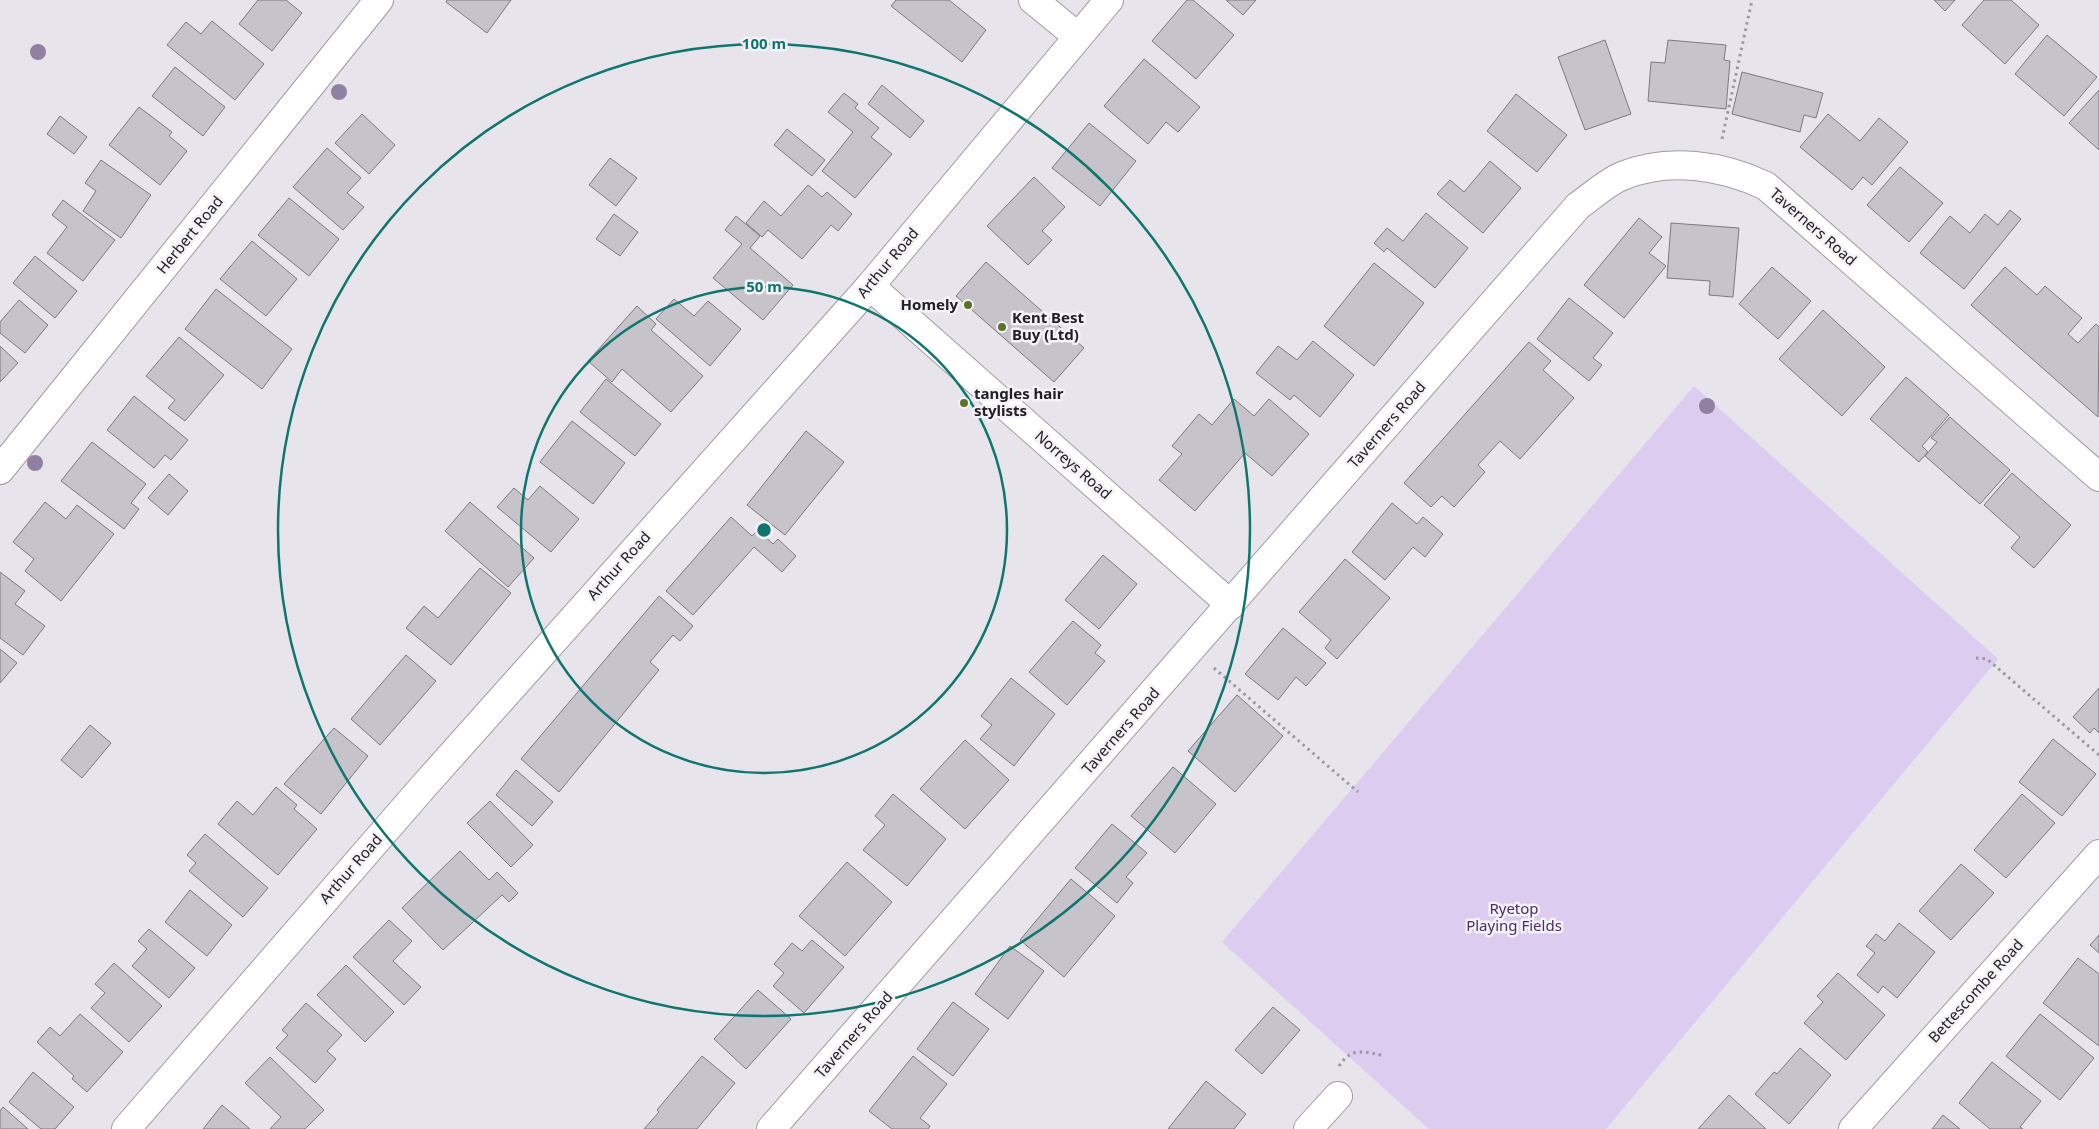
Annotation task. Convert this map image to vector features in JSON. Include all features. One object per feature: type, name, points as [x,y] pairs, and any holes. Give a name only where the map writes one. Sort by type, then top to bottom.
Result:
[{"type":"street","name":"Herbert Road","points":[[0,470],[379,0]]},
{"type":"street","points":[[1033,0],[1077,36]]},
{"type":"street","name":"Arthur Road","points":[[126,1129],[430,779],[870,286],[1109,0]]},
{"type":"street","name":"Taverners Road","points":[[771,1129],[1193,650],[1578,206],[1621,177],[1644,170],[1672,166],[1715,168],[1744,175],[1766,186],[2099,477]]},
{"type":"street","name":"Norreys Road","points":[[870,286],[1231,604]]},
{"type":"street","name":"Bettescombe Road","points":[[1853,1129],[2099,854]]},
{"type":"street","points":[[1308,1129],[1338,1096]]},
{"type":"path","points":[[1715,168],[1752,0]]},
{"type":"path","points":[[1193,650],[1358,792]]},
{"type":"path","points":[[1976,658],[1987,659],[2099,755]]},
{"type":"path","points":[[1338,1096],[1336,1070],[1350,1052],[1361,1050],[1385,1056]]},
{"type":"green space","name":"Ryetop Playing Fields","points":[[1694,386],[1998,659],[1606,1129],[1429,1129],[1222,942]]},
{"type":"building","points":[[258,0],[286,0],[302,13],[272,51],[239,24]]},
{"type":"building","points":[[447,0],[511,0],[487,33],[446,2]]},
{"type":"building","points":[[896,0],[949,0],[986,30],[962,62],[891,6]]},
{"type":"building","points":[[1187,0],[1193,0],[1234,35],[1196,79],[1152,41]]},
{"type":"building","points":[[1226,0],[1256,0],[1243,15]]},
{"type":"building","points":[[1934,0],[1955,0],[1945,11]]},
{"type":"building","points":[[1984,0],[2011,0],[2039,25],[2005,64],[1962,25]]},
{"type":"building","points":[[212,21],[264,64],[235,100],[167,45],[186,22],[201,34]]},
{"type":"building","points":[[2047,35],[2097,77],[2064,116],[2015,74]]},
{"type":"building","points":[[1605,40],[1631,114],[1585,130],[1558,57]]},
{"type":"building","points":[[1668,40],[1726,45],[1724,60],[1730,61],[1726,109],[1648,101],[1651,62],[1665,63]]},
{"type":"building","points":[[1144,59],[1200,107],[1178,132],[1166,122],[1148,144],[1104,106]]},
{"type":"building","points":[[175,67],[225,107],[203,136],[152,96]]},
{"type":"building","points":[[1742,72],[1823,93],[1816,118],[1804,115],[1800,132],[1732,114]]},
{"type":"building","points":[[882,85],[924,121],[910,138],[868,104]]},
{"type":"building","points":[[2099,90],[2099,150],[2069,123]]},
{"type":"building","points":[[844,93],[858,104],[855,108],[879,128],[871,137],[892,154],[855,198],[822,171],[853,132],[828,112]]},
{"type":"building","points":[[1516,94],[1567,135],[1537,172],[1487,131]]},
{"type":"building","points":[[139,107],[172,132],[169,136],[187,151],[160,185],[109,145]]},
{"type":"building","points":[[362,114],[395,145],[369,174],[335,143]]},
{"type":"building","points":[[1828,114],[1860,141],[1879,118],[1908,142],[1872,185],[1863,177],[1852,190],[1800,147]]},
{"type":"building","points":[[60,116],[87,137],[74,154],[47,134]]},
{"type":"building","points":[[1089,123],[1136,161],[1100,206],[1052,168]]},
{"type":"building","points":[[787,129],[825,160],[812,176],[774,145]]},
{"type":"building","points":[[327,148],[361,178],[347,193],[364,207],[343,230],[293,187]]},
{"type":"building","points":[[610,158],[637,178],[616,206],[589,185]]},
{"type":"building","points":[[101,160],[151,195],[121,238],[83,211],[96,191],[85,183]]},
{"type":"building","points":[[1490,161],[1521,188],[1483,233],[1437,194],[1450,180],[1464,192]]},
{"type":"building","points":[[1900,167],[1943,203],[1909,242],[1867,205]]},
{"type":"building","points":[[1034,177],[1065,207],[1042,231],[1052,240],[1028,265],[987,226]]},
{"type":"building","points":[[808,185],[822,197],[827,192],[852,214],[838,231],[831,225],[802,259],[768,230],[762,237],[746,223],[764,201],[781,216]]},
{"type":"building","points":[[289,198],[339,239],[309,276],[258,235]]},
{"type":"building","points":[[63,200],[115,240],[83,281],[47,253],[67,227],[52,215]]},
{"type":"building","points":[[2010,210],[2021,219],[1964,289],[1920,253],[1950,216],[1970,233],[1985,214],[1998,225]]},
{"type":"building","points":[[1426,213],[1468,248],[1435,288],[1387,248],[1384,252],[1374,243],[1387,228],[1403,241]]},
{"type":"building","points":[[614,214],[638,232],[620,256],[596,239]]},
{"type":"building","points":[[736,216],[760,236],[750,248],[793,285],[763,320],[713,278],[742,244],[725,230]]},
{"type":"building","points":[[1639,218],[1662,237],[1649,253],[1666,266],[1624,318],[1584,285]]},
{"type":"building","points":[[1671,223],[1739,228],[1733,297],[1709,295],[1710,281],[1667,278]]},
{"type":"building","points":[[252,241],[297,279],[266,316],[220,279]]},
{"type":"building","points":[[35,256],[77,291],[55,318],[13,283]]},
{"type":"building","points":[[986,262],[1084,348],[1054,382],[956,296]]},
{"type":"building","points":[[1374,263],[1424,303],[1374,366],[1324,326]]},
{"type":"building","points":[[1772,267],[1811,301],[1778,339],[1739,304]]},
{"type":"building","points":[[2005,267],[2037,295],[2045,286],[2082,318],[2068,334],[2078,343],[2096,324],[2099,327],[2098,417],[1971,305]]},
{"type":"building","points":[[216,289],[292,349],[262,389],[185,329]]},
{"type":"building","points":[[1569,298],[1613,333],[1593,358],[1602,365],[1589,381],[1537,339]]},
{"type":"building","points":[[674,299],[694,316],[708,301],[741,329],[710,366],[656,319]]},
{"type":"building","points":[[19,300],[48,325],[25,353],[0,333],[0,322]]},
{"type":"building","points":[[637,306],[656,324],[651,330],[703,376],[671,412],[622,369],[612,382],[588,361]]},
{"type":"building","points":[[1823,310],[1885,367],[1842,416],[1779,359]]},
{"type":"building","points":[[179,337],[224,375],[185,421],[168,408],[175,400],[146,376]]},
{"type":"building","points":[[1313,341],[1354,375],[1320,417],[1294,395],[1290,400],[1256,373],[1278,346],[1297,360]]},
{"type":"building","points":[[1529,342],[1551,361],[1543,370],[1574,398],[1520,459],[1500,441],[1478,465],[1485,472],[1454,507],[1442,496],[1431,507],[1404,483]]},
{"type":"building","points":[[0,346],[18,363],[0,382]]},
{"type":"building","points":[[1906,377],[1949,415],[1922,446],[1928,452],[1919,462],[1870,419]]},
{"type":"building","points":[[606,379],[661,424],[635,456],[580,412]]},
{"type":"building","points":[[134,396],[188,440],[171,460],[165,455],[154,468],[107,430]]},
{"type":"building","points":[[1234,399],[1254,416],[1269,399],[1309,434],[1272,476],[1245,453],[1195,511],[1159,480],[1182,454],[1172,446],[1199,414],[1212,425]]},
{"type":"building","points":[[1950,417],[2010,470],[1980,504],[1925,456],[1937,442],[1931,438]]},
{"type":"building","points":[[572,421],[625,463],[593,504],[540,462]]},
{"type":"building","points":[[806,431],[844,462],[785,535],[747,505]]},
{"type":"building","points":[[92,442],[146,484],[131,503],[139,509],[124,529],[61,481]]},
{"type":"building","points":[[2012,473],[2071,525],[2034,568],[2011,548],[2020,537],[1984,505]]},
{"type":"building","points":[[169,474],[188,491],[168,515],[148,498]]},
{"type":"building","points":[[540,486],[579,519],[551,552],[497,507],[514,488],[528,500]]},
{"type":"building","points":[[45,502],[66,519],[77,505],[114,534],[61,601],[25,571],[34,559],[13,542]]},
{"type":"building","points":[[470,502],[534,558],[508,587],[445,531]]},
{"type":"building","points":[[1392,503],[1417,524],[1423,517],[1443,534],[1425,557],[1413,547],[1385,580],[1352,552]]},
{"type":"building","points":[[731,517],[752,536],[758,530],[773,544],[778,539],[796,556],[782,572],[754,547],[693,615],[666,591]]},
{"type":"building","points":[[1103,555],[1137,584],[1099,629],[1065,600]]},
{"type":"building","points":[[1345,559],[1390,598],[1337,659],[1325,648],[1331,640],[1299,612]]},
{"type":"building","points":[[480,568],[511,593],[451,665],[406,628],[424,606],[438,618]]},
{"type":"building","points":[[0,572],[25,591],[15,604],[45,626],[23,655],[0,638]]},
{"type":"building","points":[[659,596],[693,626],[680,641],[673,635],[650,662],[659,670],[559,792],[521,759]]},
{"type":"building","points":[[1073,621],[1101,645],[1095,653],[1105,661],[1067,705],[1029,672]]},
{"type":"building","points":[[1283,628],[1326,663],[1306,686],[1296,677],[1278,700],[1245,674]]},
{"type":"building","points":[[0,649],[17,663],[0,683]]},
{"type":"building","points":[[406,655],[436,681],[380,745],[351,719]]},
{"type":"building","points":[[1011,678],[1055,714],[1014,766],[980,739],[992,725],[981,716]]},
{"type":"building","points":[[2099,688],[2099,733],[2094,728],[2090,733],[2073,717]]},
{"type":"building","points":[[1237,695],[1283,736],[1235,792],[1188,751]]},
{"type":"building","points":[[90,725],[111,743],[82,778],[61,760]]},
{"type":"building","points":[[334,728],[368,756],[321,814],[284,784]]},
{"type":"building","points":[[2053,739],[2096,774],[2062,816],[2019,782]]},
{"type":"building","points":[[965,740],[1009,780],[965,829],[920,789]]},
{"type":"building","points":[[1173,767],[1216,804],[1175,853],[1131,816]]},
{"type":"building","points":[[516,770],[553,802],[532,826],[496,795]]},
{"type":"building","points":[[276,787],[297,805],[294,809],[317,829],[278,875],[218,824],[237,801],[253,815]]},
{"type":"building","points":[[893,794],[946,839],[907,886],[863,850],[885,825],[875,816]]},
{"type":"building","points":[[2022,794],[2055,823],[2006,878],[1974,850]]},
{"type":"building","points":[[490,801],[533,845],[511,867],[467,823]]},
{"type":"building","points":[[1112,824],[1147,853],[1126,877],[1133,883],[1117,903],[1075,868]]},
{"type":"building","points":[[205,834],[268,888],[243,917],[189,871],[196,863],[187,855]]},
{"type":"building","points":[[460,851],[489,880],[497,872],[518,893],[509,902],[502,895],[443,950],[402,908]]},
{"type":"building","points":[[847,862],[892,902],[845,956],[799,916]]},
{"type":"building","points":[[1961,864],[1994,893],[1951,940],[1919,911]]},
{"type":"building","points":[[1071,879],[1115,916],[1064,977],[1020,940]]},
{"type":"building","points":[[190,890],[232,925],[207,956],[165,922]]},
{"type":"building","points":[[389,920],[412,941],[393,961],[421,987],[404,1005],[353,957]]},
{"type":"building","points":[[1899,923],[1935,952],[1897,998],[1883,986],[1878,993],[1857,975],[1875,953],[1866,946],[1876,934],[1885,941]]},
{"type":"building","points":[[149,929],[195,968],[169,998],[132,966],[147,949],[138,941]]},
{"type":"building","points":[[2099,935],[2099,953],[2090,945]]},
{"type":"building","points":[[812,940],[844,967],[804,1013],[773,986],[784,973],[774,964],[792,943],[802,951]]},
{"type":"building","points":[[1010,946],[1044,971],[1008,1019],[975,994]]},
{"type":"building","points":[[2078,958],[2099,974],[2099,1046],[2043,1003]]},
{"type":"building","points":[[114,963],[162,1006],[129,1042],[91,1008],[105,993],[95,984]]},
{"type":"building","points":[[346,965],[394,1012],[365,1042],[317,995]]},
{"type":"building","points":[[1838,973],[1885,1015],[1846,1060],[1804,1023],[1823,1002],[1817,996]]},
{"type":"building","points":[[758,990],[791,1019],[746,1069],[714,1039]]},
{"type":"building","points":[[953,1002],[989,1029],[953,1076],[917,1049]]},
{"type":"building","points":[[306,1003],[342,1035],[327,1051],[336,1059],[315,1083],[276,1048],[288,1035],[282,1030]]},
{"type":"building","points":[[1273,1007],[1300,1030],[1262,1074],[1235,1050]]},
{"type":"building","points":[[80,1014],[123,1052],[87,1092],[72,1079],[74,1076],[37,1042],[50,1027],[60,1036]]},
{"type":"building","points":[[2040,1014],[2094,1058],[2060,1100],[2006,1056]]},
{"type":"building","points":[[1800,1048],[1831,1075],[1789,1124],[1755,1094],[1774,1072],[1777,1074]]},
{"type":"building","points":[[702,1056],[735,1083],[697,1129],[644,1129],[659,1112],[657,1110]]},
{"type":"building","points":[[913,1056],[947,1084],[920,1118],[930,1126],[928,1129],[892,1129],[869,1111]]},
{"type":"building","points":[[270,1057],[324,1110],[305,1129],[270,1129],[281,1117],[245,1083]]},
{"type":"building","points":[[1992,1062],[2041,1101],[2020,1127],[2023,1129],[1990,1129],[1959,1103]]},
{"type":"building","points":[[33,1072],[74,1107],[55,1129],[41,1129],[9,1102]]},
{"type":"building","points":[[1206,1081],[1246,1114],[1234,1129],[1168,1129]]},
{"type":"building","points":[[1729,1095],[1766,1129],[1698,1129]]},
{"type":"building","points":[[222,1105],[250,1129],[203,1129]]},
{"type":"building","points":[[3,1107],[28,1129],[0,1129],[0,1111]]},
{"type":"building","points":[[1943,1115],[1960,1129],[1932,1129]]},
{"type":"place","name":"Homely","points":[[968,305]]},
{"type":"place","name":"Kent Best Buy (Ltd)","points":[[1002,327]]},
{"type":"place","name":"tangles hair stylists","points":[[964,403]]}]
